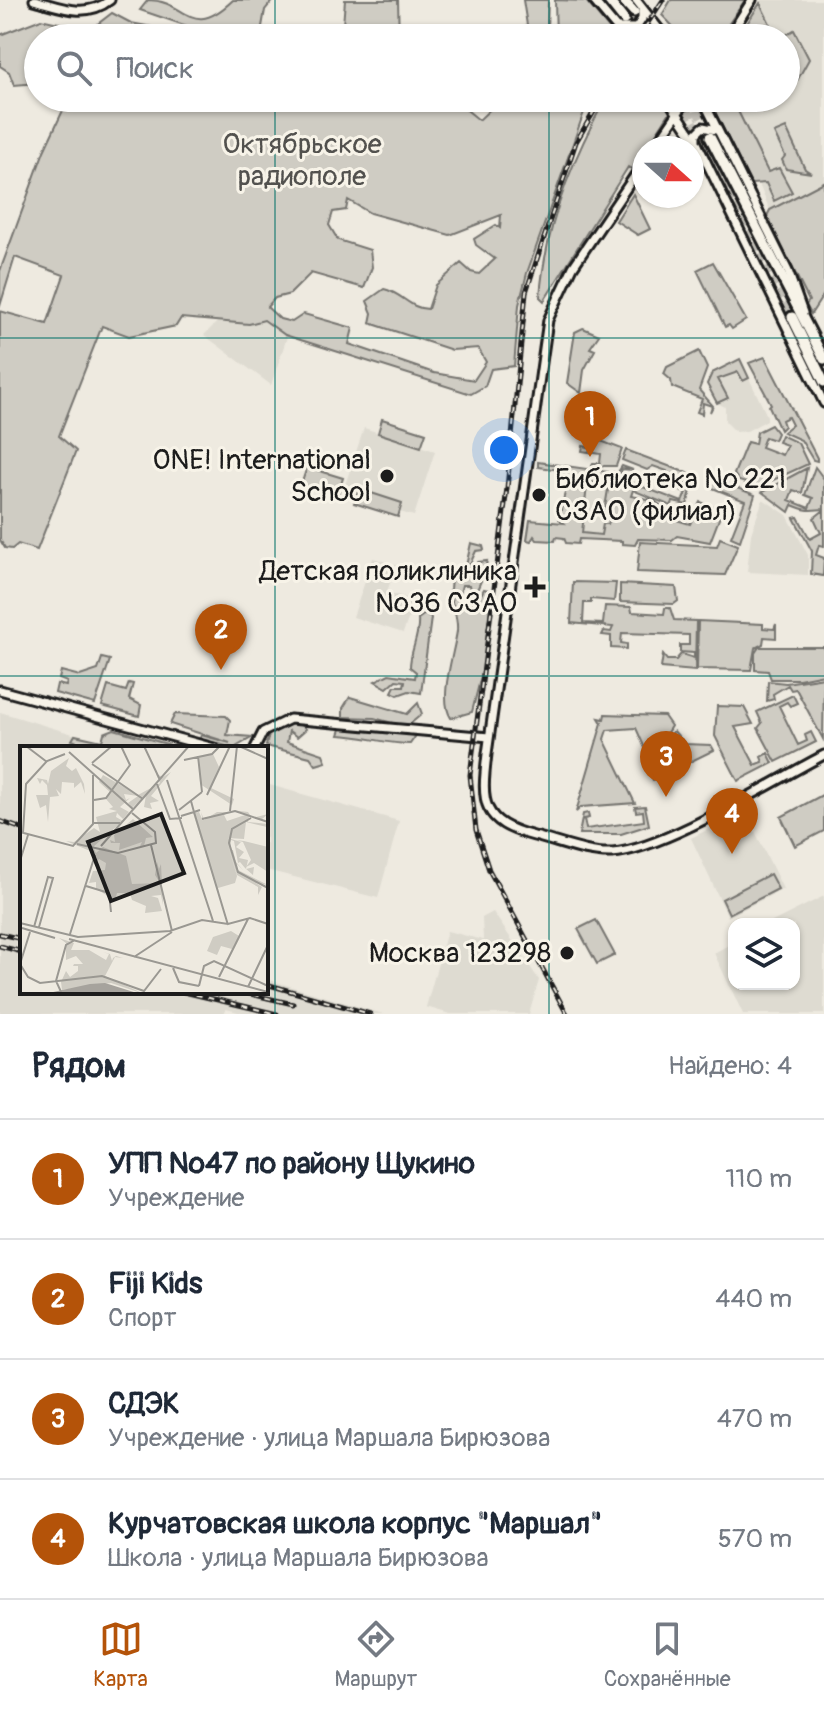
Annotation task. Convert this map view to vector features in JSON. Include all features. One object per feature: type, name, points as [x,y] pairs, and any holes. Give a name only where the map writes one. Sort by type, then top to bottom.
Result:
[{"type":"main road","points":[[608,0],[620,23]]},
{"type":"main road","points":[[623,0],[637,6]]},
{"type":"main road","points":[[714,134],[824,359]]},
{"type":"main road","points":[[792,317],[824,382]]},
{"type":"street","points":[[34,0],[79,11],[92,10],[110,0]]},
{"type":"street","points":[[593,0],[620,23]]},
{"type":"street","points":[[737,24],[752,0]]},
{"type":"street","points":[[637,6],[643,16],[639,24]]},
{"type":"street","points":[[637,6],[652,24]]},
{"type":"street","points":[[707,112],[714,134]]},
{"type":"street","points":[[662,136],[677,114],[692,136]]},
{"type":"street","points":[[665,132],[678,127],[689,132]]},
{"type":"street","points":[[696,136],[703,127],[714,134]]},
{"type":"street","points":[[704,157],[824,403]]},
{"type":"street","points":[[632,180],[573,267],[548,320],[483,785],[487,809],[502,824],[589,851],[614,853],[665,836],[824,755]]},
{"type":"street","points":[[0,690],[207,746]]},
{"type":"street","points":[[256,746],[263,732],[290,719],[489,737]]},
{"type":"shaded area","points":[[762,0],[824,0],[824,290],[767,216],[771,213],[758,182],[751,184],[715,112],[800,112],[800,24],[747,24]]},
{"type":"shaded area","points":[[264,320],[288,334],[271,385],[204,335],[217,322],[249,324]]},
{"type":"shaded area","points":[[740,359],[767,420],[747,431],[736,432],[725,421],[725,407],[717,403],[707,384],[712,373]]},
{"type":"shaded area","name":"ONE! International School","points":[[364,428],[435,451],[414,516],[400,512],[402,503],[345,485]]},
{"type":"shaded area","points":[[568,478],[608,481],[628,489],[622,539],[571,534]]},
{"type":"shaded area","points":[[763,499],[787,515],[808,555],[808,575],[747,572],[751,534]]},
{"type":"shaded area","name":"ONE! International School","points":[[373,558],[396,565],[387,592],[415,601],[403,633],[353,617]]},
{"type":"shaded area","points":[[0,712],[112,746],[20,746],[20,994],[268,994],[268,980],[383,1014],[246,1014],[226,1009],[224,1014],[0,1014]]},
{"type":"shaded area","points":[[268,785],[399,821],[378,898],[268,870]]},
{"type":"shaded area","points":[[745,811],[783,889],[728,917],[691,838]]},
{"type":"shaded area","points":[[824,896],[824,1014],[743,1014],[732,990],[800,990],[800,918],[780,918]]},
{"type":"shaded area","points":[[493,912],[539,980],[529,1014],[450,1014],[426,1007],[447,931],[483,940],[482,918]]},
{"type":"shaded area","points":[[728,945],[728,982],[714,953]]},
{"type":"green space","points":[[148,0],[172,6],[197,18],[219,12],[233,0],[273,0],[265,10],[262,24],[181,24],[140,10]]},
{"type":"green space","points":[[345,0],[398,0],[399,24],[343,24]]},
{"type":"green space","points":[[523,0],[548,0],[547,24],[527,24]]},
{"type":"green space","points":[[555,0],[586,1],[605,24],[556,24]]},
{"type":"green space","points":[[671,0],[745,0],[729,24],[671,24],[662,15]]},
{"type":"green space","points":[[760,3],[770,24],[747,24]]},
{"type":"green space","points":[[112,13],[136,24],[98,24]]},
{"type":"green space","points":[[41,19],[63,24],[28,24]]},
{"type":"green space","points":[[24,26],[24,84],[14,85],[9,72],[0,66],[0,35]]},
{"type":"green space","points":[[800,42],[809,59],[800,75]]},
{"type":"green space","name":"Октябрьское радиополе","points":[[62,112],[469,112],[479,120],[487,112],[584,112],[527,273],[519,305],[514,366],[491,369],[485,386],[471,394],[285,335],[264,320],[249,324],[181,318],[176,326],[129,336],[102,326],[59,436],[76,451],[37,550],[18,544],[12,549],[5,548],[0,540],[0,311],[47,324],[64,275],[15,257],[0,306],[0,271],[44,151]],"holes":[[[348,200],[370,213],[450,235],[501,215],[500,228],[496,225],[474,239],[476,245],[495,259],[479,274],[471,272],[461,263],[436,285],[428,309],[384,289],[367,301],[372,313],[370,323],[452,350],[478,348],[486,362],[474,380],[434,373],[349,344],[353,328],[304,314],[292,322],[280,319],[267,307],[275,298],[290,294],[311,273],[364,288],[372,267],[370,250],[338,240],[329,225],[333,212],[346,210]]]},
{"type":"green space","points":[[599,112],[670,112],[655,136],[632,136],[632,169],[628,167],[544,301],[540,297],[548,245],[571,169]]},
{"type":"green space","points":[[715,112],[738,112],[768,172],[779,168],[792,192],[774,201],[766,183],[751,184]]},
{"type":"green space","points":[[786,128],[805,169],[811,173],[786,169],[782,160],[785,156],[774,133]]},
{"type":"green space","points":[[824,182],[824,294],[811,314],[806,305],[809,301],[767,216],[770,210]]},
{"type":"green space","points":[[632,196],[632,208],[640,208],[650,229],[638,235],[616,221]]},
{"type":"green space","points":[[713,262],[746,320],[732,329],[729,325],[725,327],[697,270]]},
{"type":"green space","points":[[583,328],[599,335],[590,348],[595,350],[584,370],[581,393],[567,383],[575,332]]},
{"type":"green space","points":[[699,351],[707,368],[699,390],[713,406],[710,412],[712,406],[703,403],[702,414],[697,412],[702,399],[672,387],[671,380],[664,374],[667,367]]},
{"type":"green space","points":[[765,357],[817,461],[813,460],[801,440],[783,432],[792,425],[788,417],[782,420],[784,426],[780,430],[769,406],[771,404],[749,363]]},
{"type":"green space","points":[[740,359],[749,378],[743,381],[738,372],[718,379],[728,398],[717,403],[707,384],[712,373]]},
{"type":"green space","points":[[382,419],[426,433],[421,447],[378,433]]},
{"type":"green space","points":[[771,425],[777,433],[774,440],[765,437],[761,447],[782,455],[787,445],[778,442],[781,435],[798,443],[808,464],[758,487],[739,481],[734,474],[747,442],[755,444],[757,432]]},
{"type":"green space","points":[[585,435],[622,449],[616,466],[592,466],[593,463],[600,463],[601,454],[582,451],[583,446],[589,447],[590,440],[584,439]]},
{"type":"green space","points":[[626,450],[698,477],[694,487],[669,478],[667,471],[653,466],[647,470],[622,460]]},
{"type":"green space","points":[[538,462],[608,472],[606,484],[589,482],[587,485],[582,533],[601,535],[603,524],[608,524],[610,518],[604,513],[611,472],[618,472],[622,466],[633,470],[622,469],[619,478],[682,502],[686,493],[681,491],[682,488],[691,491],[687,505],[673,502],[671,506],[633,490],[631,496],[653,500],[670,512],[670,518],[690,524],[701,502],[722,511],[710,542],[677,536],[672,540],[638,539],[635,545],[622,544],[622,541],[579,539],[578,544],[566,543],[564,538],[556,537],[555,541],[537,540],[534,536],[531,541],[527,540],[530,520],[564,523],[559,519],[568,479],[560,476],[560,470],[538,467]]},
{"type":"green space","points":[[307,467],[343,478],[337,497],[301,485]]},
{"type":"green space","points":[[815,467],[824,479],[824,509],[806,510],[792,505],[789,512],[762,492],[807,468],[802,493],[793,490],[789,500],[809,508],[813,498],[805,495]]},
{"type":"green space","points":[[714,479],[755,495],[740,541],[731,537],[745,501],[710,487]]},
{"type":"green space","points":[[359,489],[402,503],[398,517],[354,503]]},
{"type":"green space","points":[[824,510],[824,546],[819,545],[816,555],[824,558],[823,576],[811,574],[812,551],[794,518],[798,517],[810,539],[821,533],[814,518]]},
{"type":"green space","points":[[720,538],[738,545],[725,575],[637,572],[640,542],[717,546]]},
{"type":"green space","points":[[471,543],[483,546],[484,550],[476,551],[469,566],[475,575],[478,562],[487,561],[472,600],[469,585],[462,585],[458,602],[476,604],[484,589],[492,591],[483,668],[472,712],[451,718],[447,709],[446,688],[457,623],[451,580],[453,570],[466,566]]},
{"type":"green space","points":[[573,582],[616,583],[614,601],[591,599],[591,603],[584,603],[583,623],[603,624],[605,606],[631,607],[632,612],[664,614],[665,608],[670,608],[674,620],[696,621],[695,671],[661,668],[663,655],[667,660],[676,660],[681,654],[694,658],[694,653],[680,652],[680,645],[689,645],[689,635],[622,633],[621,643],[627,644],[627,649],[611,648],[611,636],[602,635],[604,631],[611,632],[613,627],[571,623]]},
{"type":"green space","points":[[620,584],[676,587],[678,601],[674,604],[620,602]]},
{"type":"green space","points":[[425,614],[431,618],[421,693],[409,691],[398,695],[392,692],[395,686],[404,686],[405,681],[396,680],[387,688],[375,681],[389,674],[415,678],[416,672],[410,667],[410,661],[418,619]]},
{"type":"green space","points":[[698,621],[763,624],[763,628],[774,629],[776,624],[776,638],[764,637],[763,644],[755,648],[751,670],[697,669]]},
{"type":"green space","points":[[759,647],[824,647],[824,674],[799,679],[771,679],[768,671],[755,670],[755,653]]},
{"type":"green space","points":[[102,658],[110,660],[95,704],[55,693],[57,684],[66,686],[67,682],[59,679],[61,671],[80,676],[98,670]]},
{"type":"green space","points":[[824,677],[823,739],[796,689],[791,690],[788,685],[773,694],[774,699],[767,701],[768,681],[786,683]]},
{"type":"green space","points":[[129,683],[133,684],[129,699],[141,705],[139,716],[102,706],[108,686],[126,691]]},
{"type":"green space","points":[[793,695],[797,703],[790,706],[787,702],[779,706],[798,745],[807,741],[805,735],[811,732],[816,742],[776,762],[758,728],[762,723],[757,712]]},
{"type":"green space","points":[[350,697],[407,714],[418,703],[422,714],[410,724],[400,725],[374,718],[343,717],[343,708]]},
{"type":"green space","points":[[717,706],[744,707],[753,724],[735,727],[755,765],[763,762],[761,757],[768,753],[773,763],[738,781],[715,736]]},
{"type":"green space","points":[[175,714],[226,716],[230,720],[227,735],[253,737],[237,746],[226,746],[200,739],[201,735],[230,743],[170,724]]},
{"type":"green space","points":[[605,714],[664,716],[671,726],[665,736],[669,741],[675,736],[671,733],[674,731],[685,744],[711,745],[714,750],[653,780],[648,768],[652,764],[636,728],[607,730],[604,739],[635,803],[581,807],[576,812],[602,723],[599,718],[604,719]]},
{"type":"green space","points":[[290,722],[299,722],[306,729],[297,737],[289,731],[287,742],[323,754],[326,762],[316,765],[310,757],[266,746],[269,734]]},
{"type":"green space","points":[[342,726],[417,734],[410,744],[393,743],[339,735]]},
{"type":"green space","points":[[114,729],[171,746],[88,746],[72,740],[75,735],[102,741],[104,733]]},
{"type":"green space","points":[[824,794],[824,831],[795,846],[781,817]]},
{"type":"green space","points":[[645,806],[649,825],[621,834],[579,834],[583,814],[588,813],[589,818],[584,819],[586,829],[644,821],[643,811],[636,812],[635,807]]},
{"type":"green space","points":[[770,874],[778,889],[729,914],[722,899]]},
{"type":"green space","points":[[596,920],[615,955],[597,964],[578,929]]},
{"type":"tunnel","points":[[634,12],[643,24]]},
{"type":"tunnel","points":[[688,112],[792,317]]},
{"type":"tunnel","points":[[698,112],[709,134]]},
{"type":"railway","points":[[647,24],[663,0]]},
{"type":"railway","points":[[567,1014],[489,870],[476,830],[470,775],[507,488],[526,292],[576,142],[594,112]]},
{"type":"railway","points":[[0,821],[20,828]]},
{"type":"railway","points":[[0,934],[20,939]]},
{"type":"railway","points":[[0,946],[20,951]]},
{"type":"railway","points":[[268,985],[370,1014]]},
{"type":"railway","points":[[192,994],[277,1014]]},
{"type":"railway","points":[[250,994],[293,1004]]},
{"type":"place","name":"УПП №47 по району Щукино","points":[[590,457]]},
{"type":"place","name":"ONE! International School","points":[[387,476]]},
{"type":"place","name":"Библиотека № 221 СЗАО (филиал)","points":[[539,495]]},
{"type":"place","name":"Детская поликлиника №36 СЗАО","points":[[535,587]]},
{"type":"place","name":"Fiji Kids","points":[[221,670]]},
{"type":"place","name":"СДЭК","points":[[666,797]]},
{"type":"place","name":"Курчатовская школа корпус \"Маршал\"","points":[[732,854]]},
{"type":"place","name":"Москва 123298","points":[[567,953]]}]
